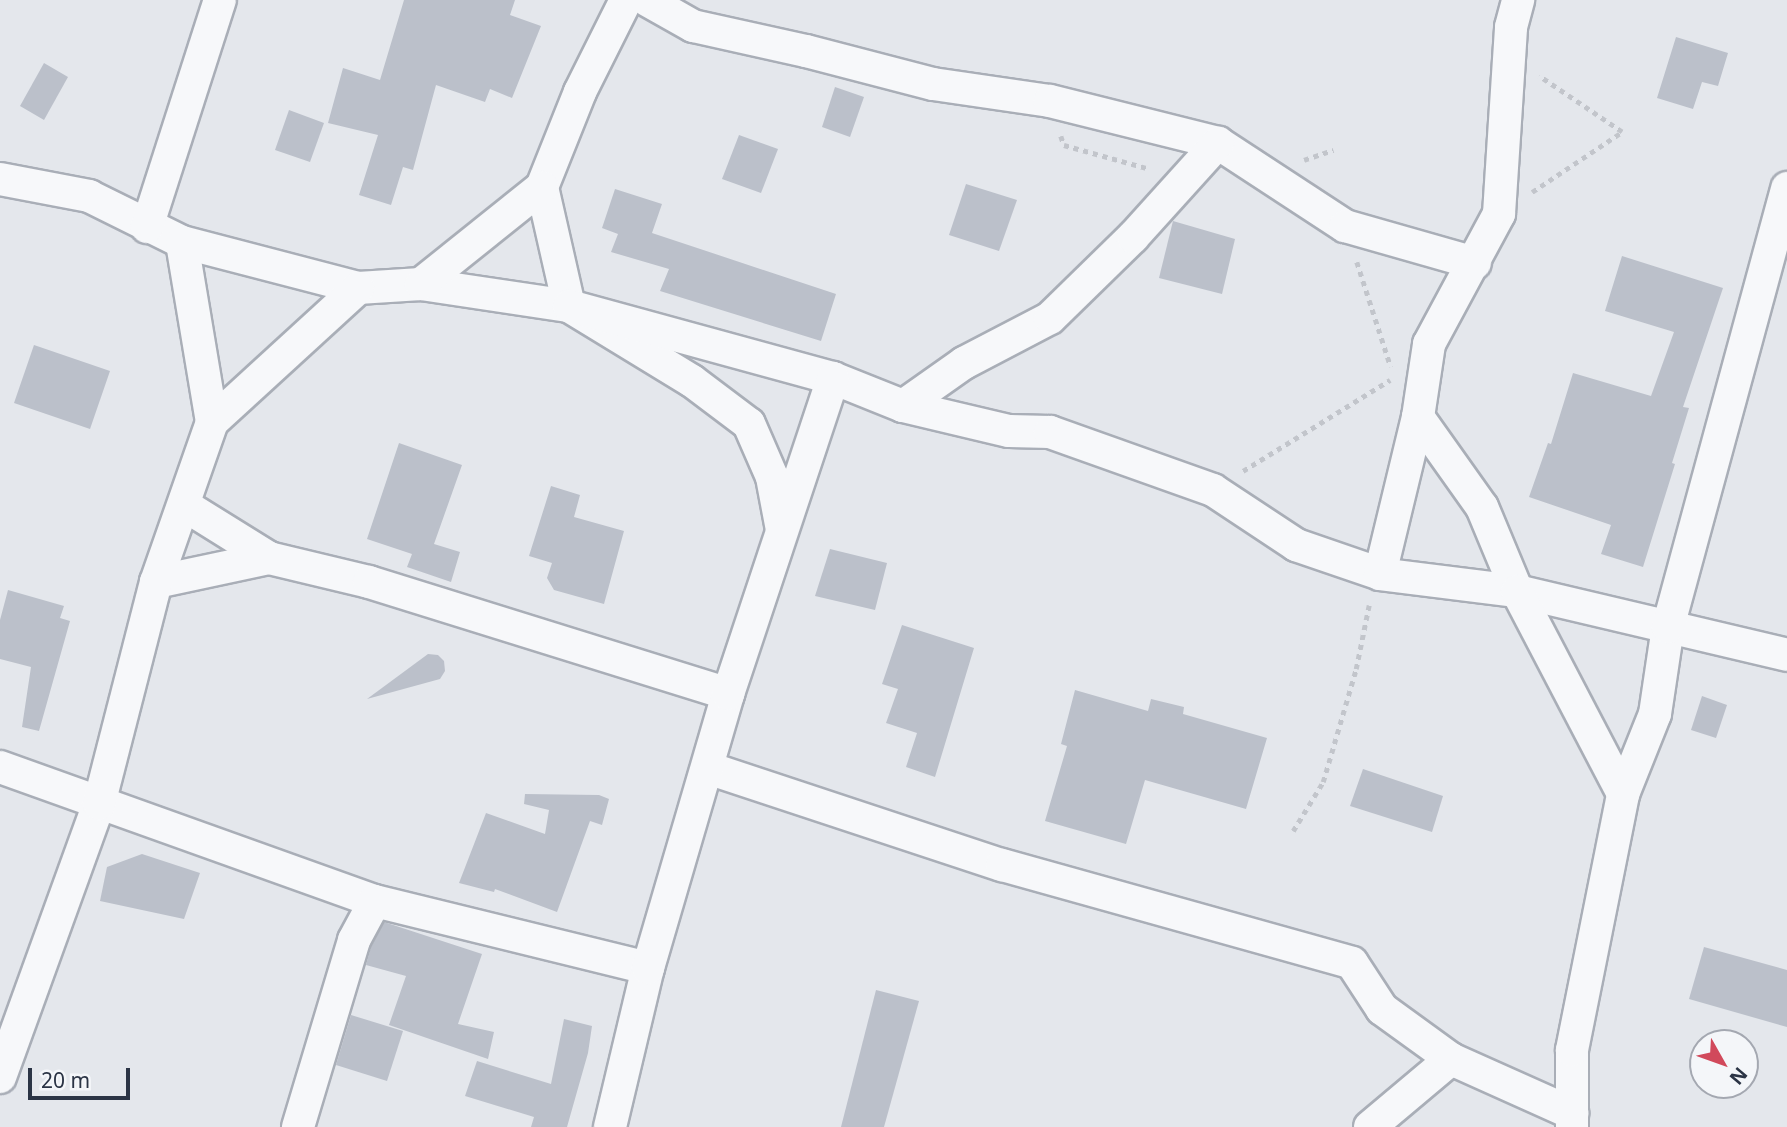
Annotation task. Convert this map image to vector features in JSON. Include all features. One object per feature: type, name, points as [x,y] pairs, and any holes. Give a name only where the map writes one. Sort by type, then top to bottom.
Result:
[{"type":"street","points":[[147,227],[220,0]]},
{"type":"street","points":[[421,284],[542,187],[580,92],[626,0]]},
{"type":"street","points":[[647,0],[693,26],[933,84],[1051,101],[1218,143],[1345,226],[1475,263]]},
{"type":"street","points":[[1380,575],[1418,417],[1429,344],[1499,214],[1511,27],[1518,0]]},
{"type":"street","points":[[903,406],[964,363],[1051,318],[1133,237],[1218,143]]},
{"type":"street","points":[[0,179],[89,196],[182,242],[358,288],[421,284],[569,306],[833,378],[903,406],[1009,431],[1050,432],[1213,490],[1296,545],[1380,575],[1517,591],[1787,655]]},
{"type":"street","points":[[542,187],[569,306],[692,382],[749,424],[772,477],[782,531]]},
{"type":"street","points":[[708,768],[1002,865],[1352,963],[1382,1009],[1451,1059],[1572,1120],[1572,1050],[1623,794],[1656,714],[1668,626],[1787,188]]},
{"type":"street","points":[[0,1077],[99,804],[156,582],[212,422],[182,242]]},
{"type":"street","points":[[212,422],[358,288]]},
{"type":"street","points":[[610,1127],[648,968],[728,694],[833,378]]},
{"type":"street","points":[[1418,417],[1482,507],[1517,591],[1623,794]]},
{"type":"street","points":[[184,505],[269,558],[369,582],[728,694]]},
{"type":"street","points":[[156,582],[269,558]]},
{"type":"street","points":[[0,767],[375,901],[648,968]]},
{"type":"street","points":[[298,1127],[354,940],[375,901]]},
{"type":"street","points":[[1370,1127],[1451,1059]]},
{"type":"path","points":[[1499,214],[1622,132],[1510,54]]},
{"type":"path","points":[[1213,490],[1394,377],[1345,226]]},
{"type":"path","points":[[1293,831],[1323,782],[1356,669],[1365,617],[1380,575]]},
{"type":"building","points":[[404,0],[515,0],[510,15],[541,26],[512,98],[490,89],[485,102],[436,85],[413,170],[403,167],[391,205],[359,195],[378,135],[328,123],[343,68],[380,80]]},
{"type":"building","points":[[1676,37],[1728,53],[1718,86],[1702,82],[1693,109],[1657,98]]},
{"type":"building","points":[[44,63],[68,77],[44,120],[20,106]]},
{"type":"building","points":[[835,87],[864,97],[850,137],[822,127]]},
{"type":"building","points":[[289,110],[324,123],[310,162],[275,150]]},
{"type":"building","points":[[739,135],[778,149],[761,193],[722,179]]},
{"type":"building","points":[[966,184],[1017,200],[999,251],[949,235]]},
{"type":"building","points":[[615,189],[662,204],[652,233],[836,294],[821,341],[660,291],[669,269],[611,252],[618,234],[602,228]]},
{"type":"building","points":[[1173,221],[1235,239],[1222,294],[1159,278]]},
{"type":"building","points":[[1622,256],[1723,288],[1683,407],[1689,408],[1672,463],[1675,464],[1643,567],[1601,554],[1611,525],[1529,497],[1548,443],[1551,444],[1573,373],[1651,396],[1674,332],[1605,311]]},
{"type":"building","points":[[34,345],[110,371],[90,429],[14,403]]},
{"type":"building","points":[[399,443],[462,465],[434,544],[460,552],[451,582],[407,567],[412,554],[367,539]]},
{"type":"building","points":[[551,486],[580,495],[574,517],[624,531],[604,604],[554,590],[547,578],[552,563],[529,556]]},
{"type":"building","points":[[830,549],[887,563],[875,610],[815,596]]},
{"type":"building","points":[[8,590],[64,606],[60,618],[70,621],[39,731],[22,727],[31,667],[0,659],[0,620]]},
{"type":"building","points":[[902,625],[974,648],[935,777],[906,767],[917,733],[886,723],[898,689],[882,684]]},
{"type":"building","points":[[428,654],[438,655],[444,661],[445,671],[440,679],[367,699]]},
{"type":"building","points":[[1075,690],[1148,711],[1151,699],[1184,707],[1183,714],[1267,738],[1246,809],[1145,780],[1126,844],[1045,821],[1067,746],[1061,744]]},
{"type":"building","points":[[1702,696],[1727,705],[1716,738],[1691,730]]},
{"type":"building","points":[[1363,769],[1443,796],[1432,832],[1350,806]]},
{"type":"building","points":[[525,794],[599,795],[609,799],[602,825],[590,821],[557,912],[495,889],[494,892],[459,883],[486,813],[545,834],[549,810],[524,804]]},
{"type":"building","points":[[142,854],[200,873],[184,919],[100,901],[107,867]]},
{"type":"building","points":[[384,922],[482,954],[458,1024],[494,1032],[488,1059],[389,1025],[406,976],[366,965],[371,947]]},
{"type":"building","points":[[1704,947],[1787,970],[1787,1027],[1689,999]]},
{"type":"building","points":[[876,990],[919,1001],[884,1127],[841,1127]]},
{"type":"building","points":[[351,1015],[403,1031],[387,1081],[336,1065]]},
{"type":"building","points":[[564,1019],[592,1026],[588,1053],[567,1127],[531,1127],[534,1117],[465,1096],[477,1061],[551,1084]]}]
